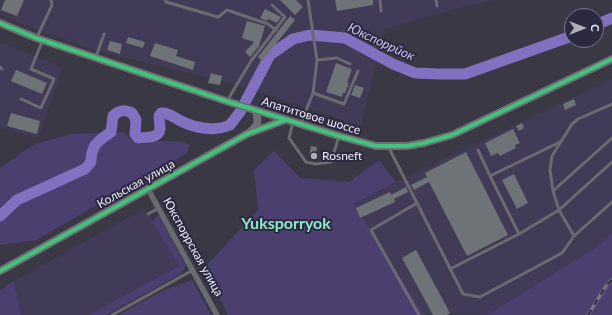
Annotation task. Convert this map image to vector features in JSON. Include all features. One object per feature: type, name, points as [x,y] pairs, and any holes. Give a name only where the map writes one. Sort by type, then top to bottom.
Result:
[{"type":"street","name":"Апатитовое шоссе","points":[[0,23],[39,39],[226,101],[376,146],[408,146],[452,135],[612,58]]},
{"type":"street","points":[[247,134],[255,128],[257,124],[254,109]]},
{"type":"street","name":"Кольская улица","points":[[1,271],[247,134],[293,122]]},
{"type":"street","name":"Юкспоррская улица","points":[[148,189],[217,315]]},
{"type":"lane","points":[[22,99],[41,108],[54,79],[31,69],[39,39],[52,5],[51,0]]},
{"type":"lane","points":[[165,0],[166,2],[218,17],[227,10],[268,24],[276,30]]},
{"type":"lane","points":[[308,0],[317,59],[313,93],[293,122],[289,138],[306,162],[316,164],[331,162],[339,136]]},
{"type":"lane","points":[[380,0],[381,11]]},
{"type":"lane","points":[[436,0],[437,6]]},
{"type":"lane","points":[[226,101],[251,61],[285,17],[272,5]]},
{"type":"lane","points":[[96,58],[104,34]]},
{"type":"lane","points":[[317,59],[337,58],[350,64]]},
{"type":"lane","points":[[313,93],[344,104],[358,71]]},
{"type":"lane","points":[[574,236],[559,210],[553,191],[550,170],[552,156],[572,124],[578,119],[612,104]]},
{"type":"lane","points":[[553,191],[612,138]]},
{"type":"lane","points":[[490,176],[560,142]]},
{"type":"lane","points":[[389,146],[463,294],[480,297],[562,253],[574,236],[612,202]]},
{"type":"lane","points":[[478,150],[519,234]]},
{"type":"lane","points":[[450,269],[519,234],[559,210],[612,162]]},
{"type":"lane","points":[[417,203],[371,230],[419,315]]},
{"type":"lane","points":[[148,214],[159,208]]},
{"type":"lane","points":[[112,315],[193,270]]},
{"type":"shaded area","points":[[0,0],[496,0],[475,4],[384,29],[361,126],[238,85],[98,51],[30,27],[0,14]]},
{"type":"shaded area","points":[[0,42],[63,67],[38,138],[0,128]]},
{"type":"shaded area","points":[[612,79],[612,233],[598,246],[487,315],[424,314],[354,204],[443,159]]},
{"type":"shaded area","points":[[123,132],[136,144],[170,141],[190,145],[186,154],[36,240],[0,245],[0,168],[35,144],[71,134]]},
{"type":"shaded area","points":[[274,151],[300,178],[349,182],[379,160],[396,182],[354,204],[424,314],[427,315],[228,315],[205,267],[258,210],[254,170]]},
{"type":"shaded area","points":[[145,208],[179,266],[88,315],[21,315],[14,281]]},
{"type":"shaded area","points":[[159,215],[186,266],[181,274],[106,315],[88,315],[179,266],[152,221]]},
{"type":"shaded area","points":[[612,233],[612,315],[487,315],[598,246]]},
{"type":"shaded area","points":[[192,280],[211,315],[118,315],[162,291]]},
{"type":"shaded area","points":[[14,281],[21,315],[0,315],[0,290]]},
{"type":"building","points":[[5,0],[24,0],[17,16],[1,10]]},
{"type":"building","points":[[280,0],[296,0],[303,7],[295,15]]},
{"type":"building","points":[[335,0],[373,0],[373,5],[337,11]]},
{"type":"building","points":[[265,9],[281,17],[277,23],[268,19],[267,21],[260,18]]},
{"type":"building","points":[[290,16],[295,20],[262,61],[258,57]]},
{"type":"building","points":[[247,21],[265,26],[259,46],[250,57],[245,52],[254,42],[242,38]]},
{"type":"building","points":[[128,37],[145,42],[143,48],[126,43]]},
{"type":"building","points":[[110,41],[122,44],[120,54],[107,50]]},
{"type":"building","points":[[155,43],[178,50],[176,56],[195,62],[193,70],[150,56]]},
{"type":"building","points":[[336,63],[352,69],[347,83],[349,83],[342,97],[326,92]]},
{"type":"building","points":[[16,70],[47,83],[42,94],[11,81]]},
{"type":"building","points":[[211,73],[222,76],[220,85],[208,83]]},
{"type":"building","points":[[355,85],[364,88],[360,98],[351,95]]},
{"type":"building","points":[[574,99],[576,105],[565,110],[563,104]]},
{"type":"building","points":[[11,113],[40,121],[37,134],[7,126]]},
{"type":"building","points":[[522,123],[524,128],[519,131],[516,126]]},
{"type":"building","points":[[513,129],[520,143],[515,145],[516,148],[500,156],[498,153],[491,156],[485,143]]},
{"type":"building","points":[[311,146],[317,147],[315,158],[309,157]]},
{"type":"building","points":[[466,152],[508,235],[467,256],[429,182],[414,190],[411,185],[427,177],[425,173]]},
{"type":"building","points":[[514,174],[528,203],[517,209],[502,180]]},
{"type":"building","points":[[406,187],[408,192],[394,199],[395,202],[360,218],[356,208],[390,192],[391,195]]},
{"type":"building","points":[[416,250],[450,313],[447,315],[433,315],[402,258]]},
{"type":"waterway","name":"Юкспоррйок","points":[[604,22],[612,18]]},
{"type":"waterway","name":"Юкспоррйок","points":[[0,216],[17,200],[85,169],[91,162],[92,151],[96,144],[111,132],[113,116],[117,112],[126,111],[132,113],[136,120],[135,134],[138,138],[151,137],[159,132],[159,116],[161,113],[169,114],[178,120],[198,127],[211,129],[230,125],[240,112],[270,55],[293,39],[310,35],[345,38],[393,64],[415,73],[465,74],[564,39]]},
{"type":"railway","points":[[588,315],[606,286],[612,280]]},
{"type":"cycle path","points":[[0,23],[36,38],[226,101],[376,146],[407,146],[452,135],[612,59]]},
{"type":"cycle path","points":[[0,271],[247,134],[285,120]]},
{"type":"place","name":"Rosneft","points":[[314,156]]},
{"type":"district","name":"Yuksporryok","points":[[286,224]]}]
